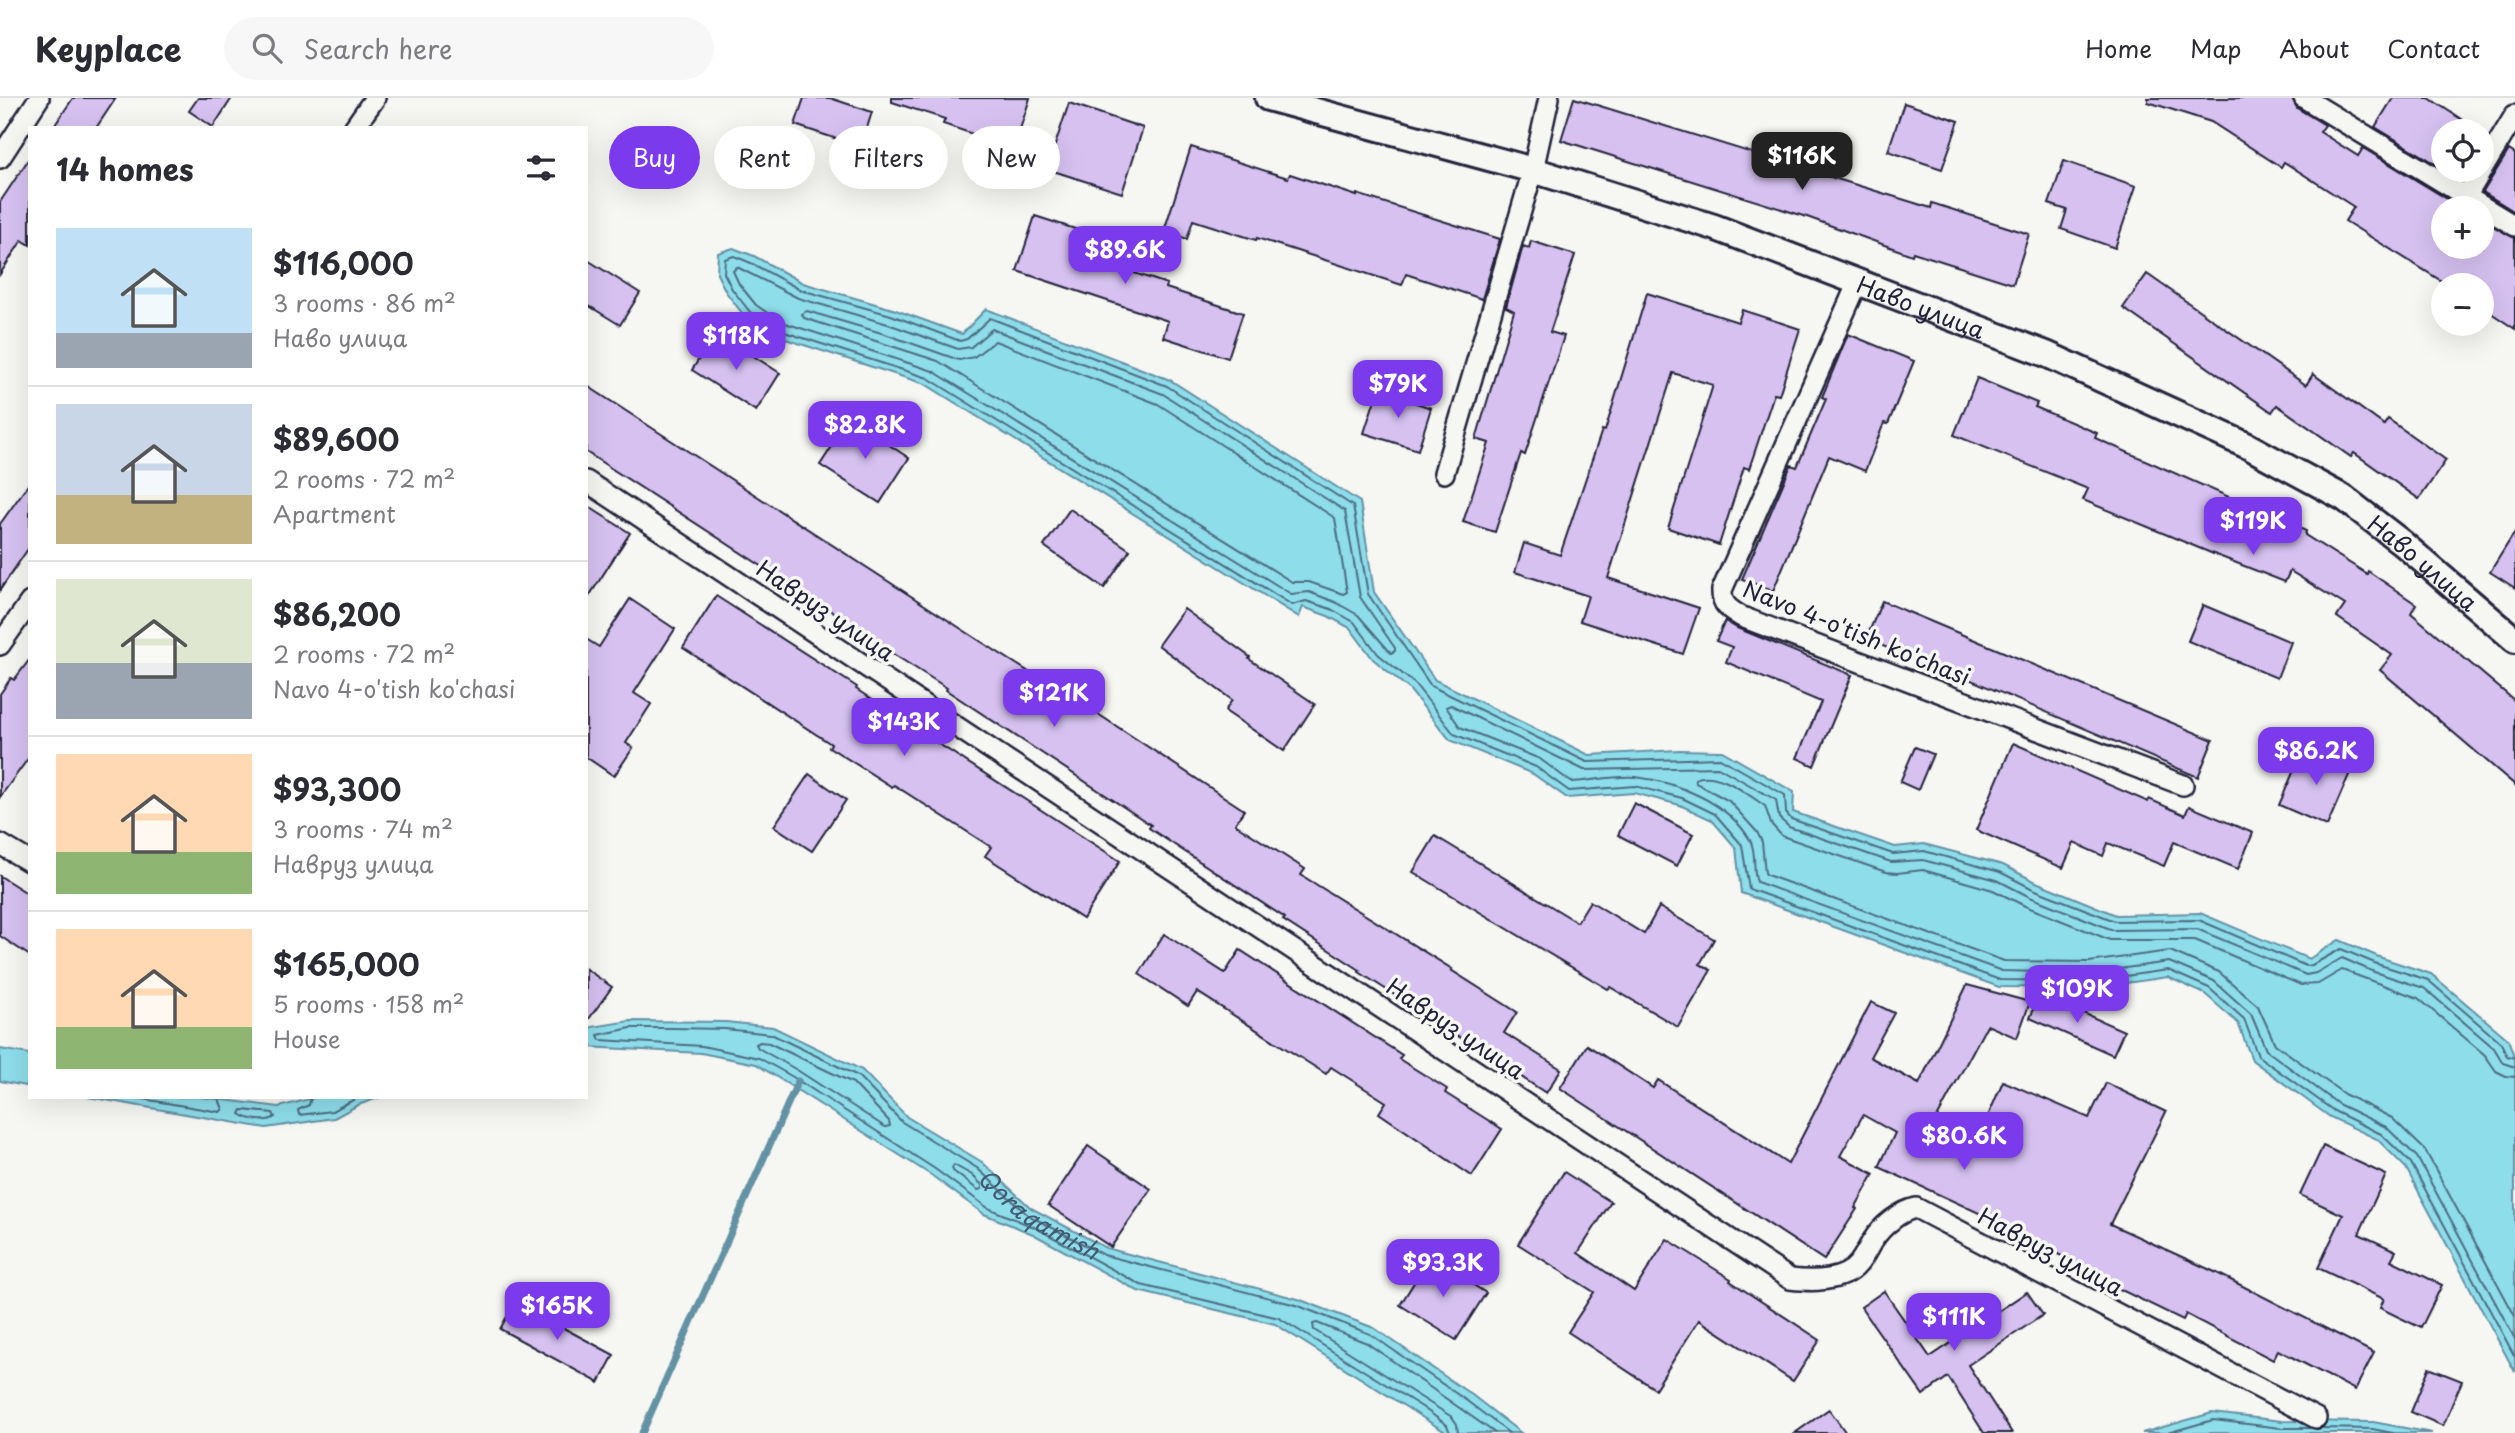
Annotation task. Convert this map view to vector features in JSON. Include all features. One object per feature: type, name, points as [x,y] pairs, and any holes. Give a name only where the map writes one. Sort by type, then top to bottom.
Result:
[{"type":"street","points":[[0,158],[39,98]]},
{"type":"street","points":[[355,126],[374,98]]},
{"type":"street","name":"Наво улица","points":[[1268,98],[1533,170],[1714,227],[2046,354],[2248,446],[2344,498],[2401,542],[2515,640]]},
{"type":"street","points":[[1444,473],[1533,170],[1549,98]]},
{"type":"street","points":[[2304,98],[2515,226]]},
{"type":"street","points":[[2467,195],[2515,115]]},
{"type":"street","name":"Navo 4-o'tish ko'chasi","points":[[1858,282],[1722,590],[1721,598],[1727,607],[1742,617],[2183,785]]},
{"type":"street","name":"Навруз улица","points":[[588,482],[1790,1279],[1814,1282],[1846,1274],[1860,1263],[1875,1237],[1903,1210],[1916,1208],[2316,1418]]},
{"type":"street","points":[[0,645],[28,605]]},
{"type":"street","points":[[0,844],[28,861]]},
{"type":"water","points":[[733,248],[754,256],[803,283],[893,309],[962,334],[986,309],[1170,380],[1360,502],[1374,592],[1435,680],[1589,755],[1679,750],[1722,751],[1794,792],[1793,812],[1895,847],[1924,844],[2003,865],[2036,882],[2116,915],[2200,913],[2309,959],[2339,940],[2431,974],[2508,1039],[2515,1059],[2515,1372],[2406,1168],[2377,1139],[2330,1117],[2252,1060],[2238,1023],[2205,994],[2168,977],[2091,988],[1999,987],[1741,893],[1736,848],[1712,820],[1680,805],[1634,793],[1567,798],[1533,774],[1450,740],[1409,689],[1373,659],[1350,628],[1303,607],[1299,617],[925,384],[773,335],[745,317],[726,292],[717,274],[718,253]]},
{"type":"water","name":"Qoraqamish","points":[[630,1021],[726,1022],[773,1027],[862,1070],[907,1117],[982,1162],[1031,1208],[1106,1248],[1298,1299],[1374,1328],[1472,1395],[1521,1433],[1447,1433],[1275,1324],[1138,1291],[1033,1234],[984,1214],[931,1175],[756,1064],[701,1053],[588,1047],[588,1028]]},
{"type":"water","points":[[0,1049],[28,1054],[28,1087],[0,1081]]},
{"type":"water","points":[[99,1099],[216,1099],[279,1107],[309,1099],[375,1099],[334,1118],[266,1128]]},
{"type":"water","points":[[2212,1413],[2282,1421],[2373,1422],[2432,1433],[2142,1433]]},
{"type":"building","points":[[73,98],[116,98],[97,126],[54,126]]},
{"type":"building","points":[[198,98],[232,98],[214,126],[189,111]]},
{"type":"building","points":[[804,98],[830,98],[872,112],[868,126],[829,126],[829,136],[815,132],[815,126],[795,125]]},
{"type":"building","points":[[892,98],[1030,98],[1021,126],[962,126],[962,130],[943,124],[945,119],[892,102]]},
{"type":"building","points":[[1574,98],[1931,208],[1932,203],[2029,234],[2013,284],[1913,252],[1912,255],[1807,217],[1561,140]]},
{"type":"building","points":[[2148,98],[2292,98],[2297,108],[2325,125],[2320,132],[2358,156],[2363,148],[2442,196],[2431,196],[2431,259],[2494,259],[2494,227],[2515,238],[2515,329],[2494,315],[2494,273],[2431,274],[2345,221],[2354,207],[2284,162],[2281,167],[2211,122],[2148,102]]},
{"type":"building","points":[[2393,98],[2429,98],[2461,119],[2431,119],[2431,161],[2375,127]]},
{"type":"building","points":[[1069,103],[1143,128],[1122,193],[1060,173],[1060,130]]},
{"type":"building","points":[[1904,103],[1959,121],[1942,169],[1888,151]]},
{"type":"building","points":[[1191,147],[1288,178],[1290,174],[1500,239],[1482,299],[1406,274],[1402,285],[1193,220],[1187,239],[1164,231]]},
{"type":"building","points":[[2509,150],[2515,154],[2515,212],[2494,199],[2494,196],[2483,192],[2489,182],[2494,182],[2494,174]]},
{"type":"building","points":[[28,160],[28,244],[22,240],[0,274],[0,202]]},
{"type":"building","points":[[2064,161],[2136,186],[2115,248],[2061,229],[2067,210],[2049,204]]},
{"type":"building","points":[[1035,216],[1109,240],[1102,262],[1167,284],[1166,288],[1243,313],[1228,358],[1163,337],[1168,321],[1017,271]]},
{"type":"building","points":[[1531,241],[1575,255],[1550,332],[1564,336],[1525,455],[1521,453],[1495,532],[1463,522],[1489,443],[1476,439],[1514,311],[1506,307],[1523,246],[1529,248]]},
{"type":"building","points":[[588,260],[640,293],[620,325],[588,305]]},
{"type":"building","points":[[2147,274],[2306,385],[2313,374],[2384,425],[2388,419],[2446,460],[2419,499],[2354,453],[2351,457],[2277,405],[2272,412],[2123,308]]},
{"type":"building","points":[[1647,293],[1738,322],[1742,310],[1800,329],[1779,395],[1774,394],[1749,469],[1744,467],[1719,545],[1668,528],[1713,385],[1673,373],[1608,578],[1699,608],[1683,654],[1580,621],[1588,596],[1515,572],[1524,543],[1560,555],[1602,430],[1605,431]]},
{"type":"building","points":[[716,332],[780,373],[756,411],[692,370]]},
{"type":"building","points":[[1848,334],[1914,361],[1888,424],[1884,423],[1865,471],[1829,456],[1773,591],[1742,579],[1791,465],[1797,467],[1826,399],[1822,397]]},
{"type":"building","points":[[1977,378],[2037,403],[2035,407],[2097,433],[2095,438],[2306,531],[2305,535],[2367,574],[2368,571],[2416,604],[2411,613],[2515,701],[2515,785],[2380,670],[2392,655],[2337,617],[2345,605],[2290,571],[2285,582],[2211,553],[2083,500],[2088,489],[1954,435]]},
{"type":"building","points":[[588,386],[1040,679],[1043,674],[1100,711],[1098,714],[1244,810],[1235,824],[1305,869],[1301,875],[1517,1012],[1504,1033],[1561,1069],[1546,1093],[1359,972],[1360,970],[1283,920],[1285,918],[1149,828],[1151,825],[946,690],[947,688],[882,647],[883,645],[588,453]]},
{"type":"building","points":[[1378,390],[1431,408],[1418,450],[1364,433]]},
{"type":"building","points":[[850,419],[909,458],[880,503],[820,465]]},
{"type":"building","points":[[28,485],[28,549],[0,590],[0,524]]},
{"type":"building","points":[[588,506],[630,533],[588,598]]},
{"type":"building","points":[[1070,509],[1130,550],[1104,588],[1044,546]]},
{"type":"building","points":[[2515,532],[2515,588],[2490,572]]},
{"type":"building","points":[[716,596],[1120,861],[1083,919],[985,856],[991,847],[829,747],[831,744],[683,648]]},
{"type":"building","points":[[630,599],[675,629],[634,693],[651,704],[626,743],[633,748],[614,776],[588,758],[588,640],[599,647]]},
{"type":"building","points":[[1882,601],[2213,740],[2198,777],[1934,664],[1933,667],[1866,639]]},
{"type":"building","points":[[2203,605],[2291,642],[2277,678],[2188,641]]},
{"type":"building","points":[[1184,609],[1250,657],[1249,659],[1315,704],[1284,751],[1225,711],[1232,700],[1158,645]]},
{"type":"building","points":[[1725,621],[1852,675],[1814,766],[1797,758],[1821,702],[1726,662],[1732,647],[1716,641]]},
{"type":"building","points":[[28,662],[28,759],[0,797],[0,694],[11,678],[14,680]]},
{"type":"building","points":[[2013,743],[2148,802],[2149,799],[2185,815],[2189,806],[2253,833],[2238,869],[2174,842],[2164,866],[2108,843],[2103,856],[2074,843],[2063,868],[1976,830]]},
{"type":"building","points":[[1915,747],[1933,754],[1918,790],[1900,782]]},
{"type":"building","points":[[2304,747],[2352,768],[2327,826],[2279,805]]},
{"type":"building","points":[[809,774],[846,800],[812,851],[774,826]]},
{"type":"building","points":[[1634,803],[1693,834],[1677,866],[1618,835]]},
{"type":"building","points":[[1435,836],[1577,922],[1590,901],[1644,934],[1659,907],[1714,939],[1700,964],[1711,970],[1678,1027],[1610,987],[1608,989],[1413,872]]},
{"type":"building","points":[[0,876],[28,894],[28,955],[0,936]]},
{"type":"building","points":[[1164,934],[1225,973],[1240,950],[1402,1055],[1399,1059],[1447,1089],[1445,1093],[1502,1129],[1472,1176],[1379,1113],[1386,1102],[1331,1067],[1326,1074],[1197,992],[1188,1006],[1139,974]]},
{"type":"building","points":[[588,970],[612,987],[588,1020]]},
{"type":"building","points":[[1967,985],[2030,1002],[2017,1038],[1987,1025],[1932,1127],[1975,1147],[2003,1081],[2089,1118],[2106,1083],[2166,1112],[2110,1224],[2217,1273],[2374,1353],[2355,1390],[2278,1350],[2273,1360],[2186,1314],[2183,1320],[2078,1269],[2080,1265],[2013,1232],[2014,1229],[1879,1167],[1895,1133],[1863,1115],[1840,1156],[1874,1174],[1855,1208],[1857,1209],[1824,1260],[1560,1088],[1587,1045],[1653,1088],[1658,1080],[1788,1164],[1871,1002],[1894,1013],[1870,1057],[1919,1084]]},
{"type":"building","points":[[2040,994],[2124,1031],[2113,1055],[2030,1018]]},
{"type":"building","points":[[1088,1146],[1151,1189],[1111,1247],[1048,1205]]},
{"type":"building","points":[[2323,1146],[2386,1175],[2359,1234],[2396,1251],[2391,1260],[2442,1285],[2421,1328],[2380,1308],[2384,1299],[2318,1268],[2343,1215],[2300,1195]]},
{"type":"building","points":[[1564,1172],[1611,1202],[1578,1253],[1634,1291],[1667,1239],[1820,1340],[1793,1381],[1699,1320],[1655,1389],[1568,1332],[1594,1292],[1518,1244]]},
{"type":"building","points":[[1430,1257],[1486,1293],[1456,1340],[1400,1305]]},
{"type":"building","points":[[1884,1291],[1930,1357],[2027,1292],[2043,1315],[1968,1365],[2012,1433],[1984,1433],[1948,1377],[1923,1395],[1861,1307]]},
{"type":"building","points":[[515,1302],[614,1355],[599,1383],[500,1329]]},
{"type":"building","points":[[2429,1368],[2462,1381],[2443,1426],[2411,1412]]},
{"type":"building","points":[[1829,1409],[1846,1433],[1795,1433]]},
{"type":"waterway","points":[[642,1433],[798,1081]]}]
